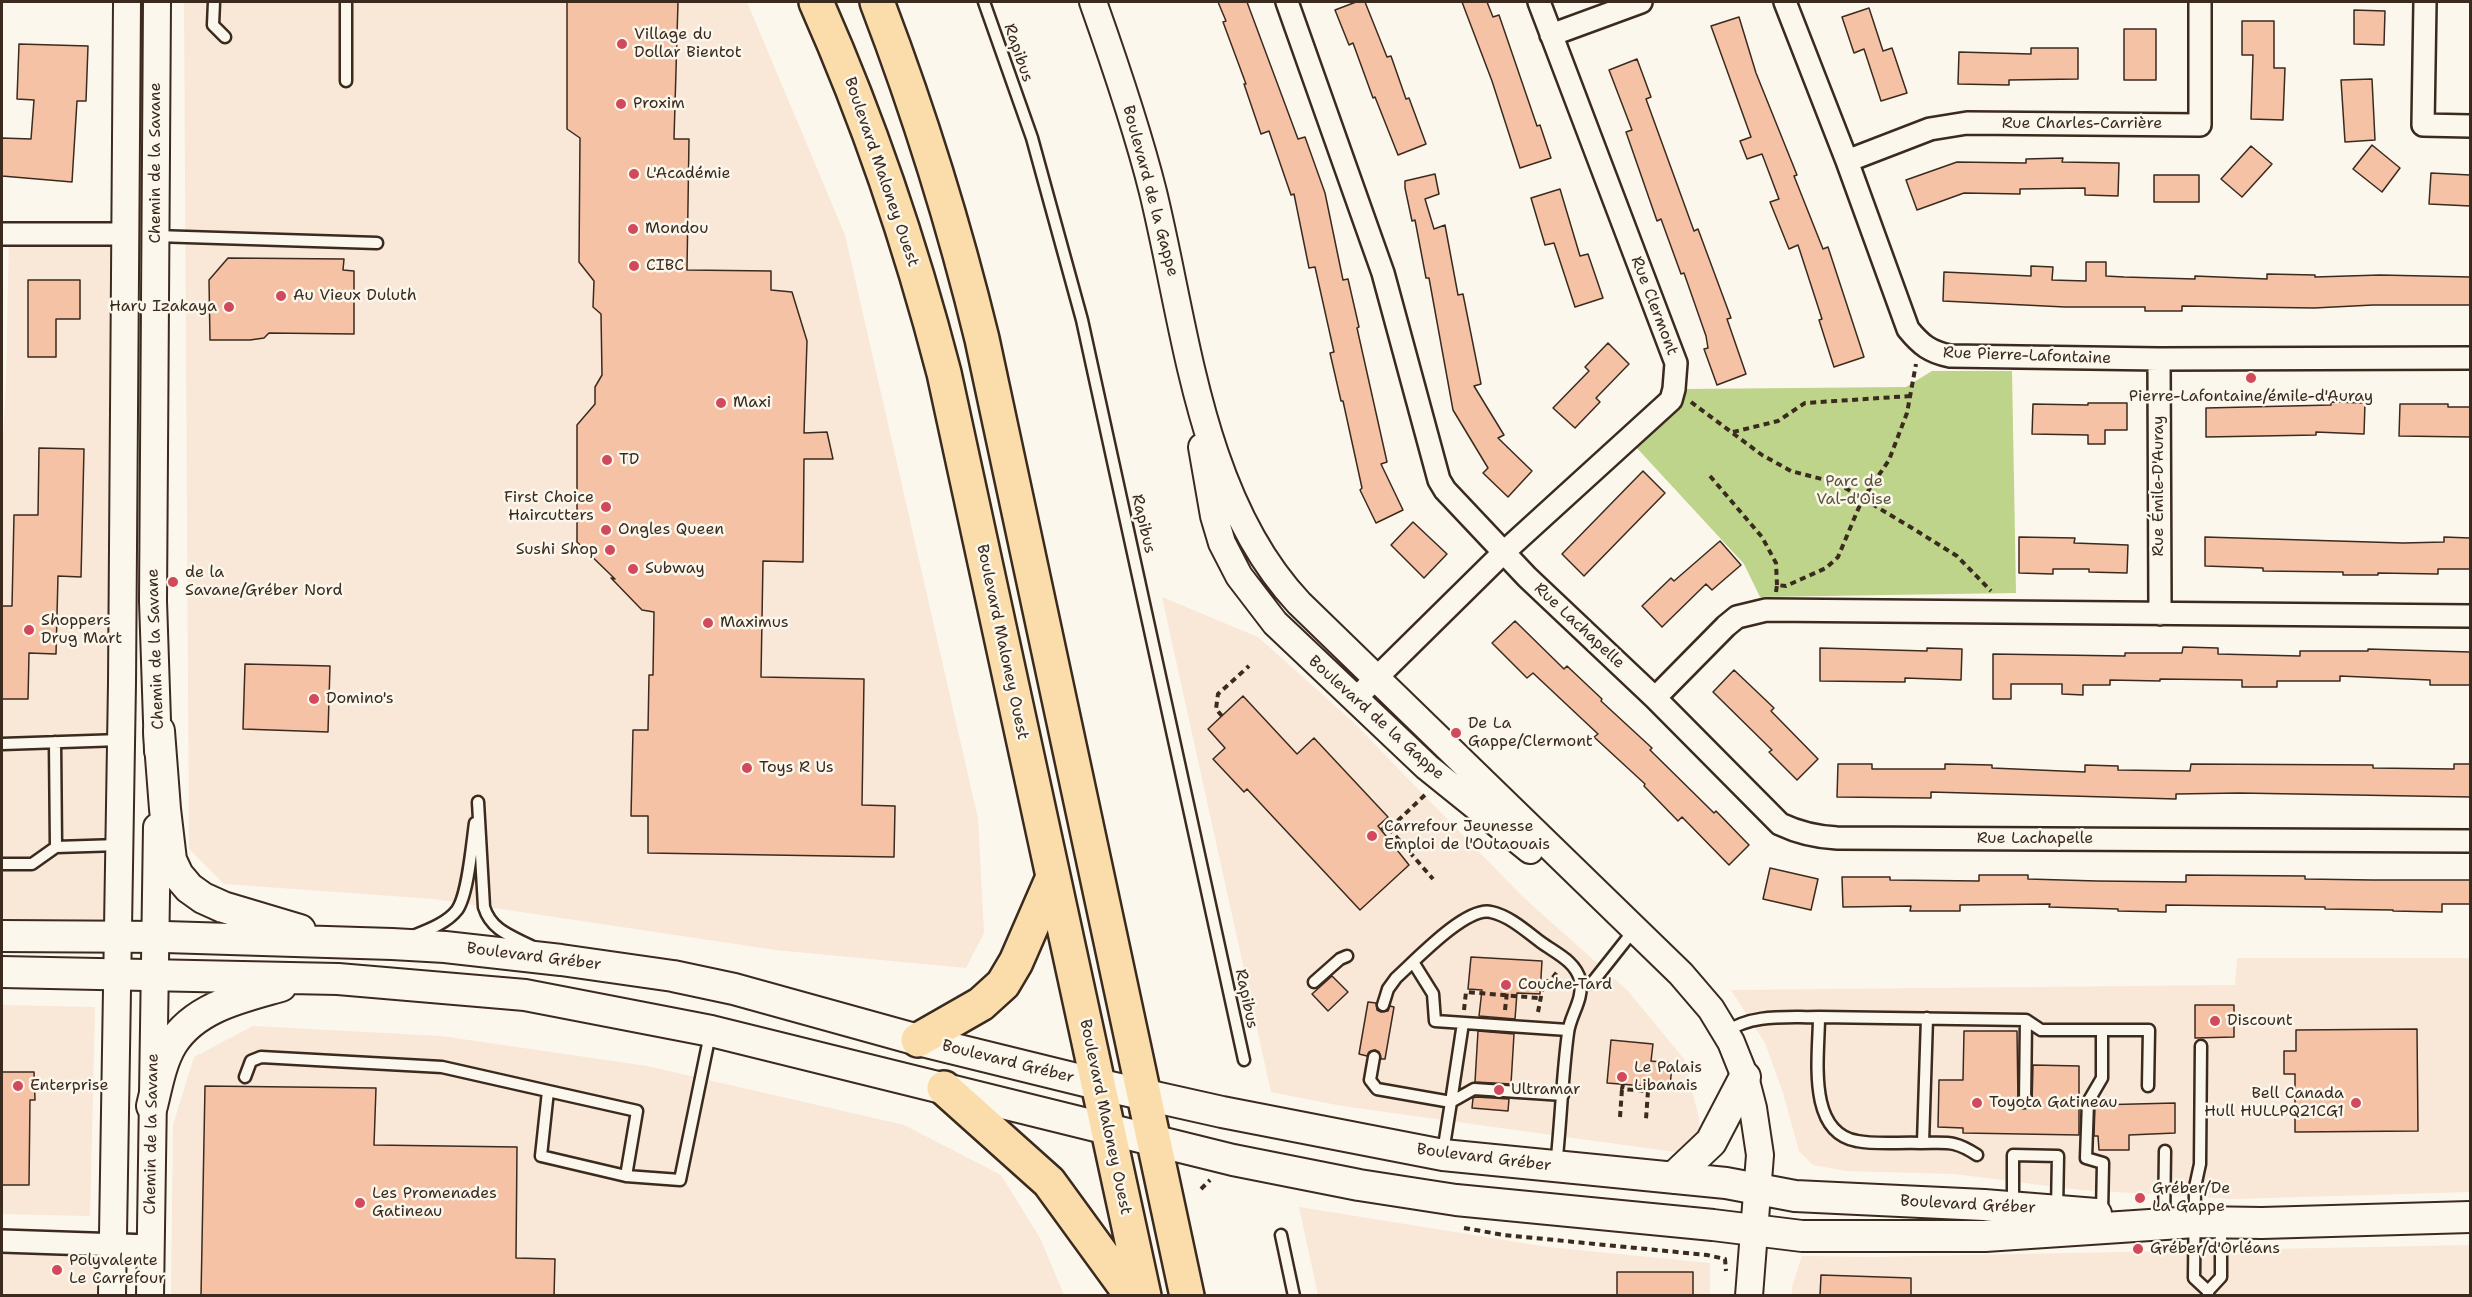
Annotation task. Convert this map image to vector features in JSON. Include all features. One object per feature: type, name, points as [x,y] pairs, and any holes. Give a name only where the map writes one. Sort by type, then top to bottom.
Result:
[{"type":"main road","name":"Boulevard Maloney Ouest","points":[[816,2],[853,89],[888,184],[934,332],[956,423],[1144,1296]]},
{"type":"main road","points":[[877,2],[927,142],[976,312],[1187,1296]]},
{"type":"main road","points":[[159,731],[171,860],[178,875],[189,888],[203,898],[223,907],[338,942]]},
{"type":"main road","points":[[918,1040],[981,1004],[1003,984],[1016,962],[1053,878]]},
{"type":"main road","name":"Boulevard Gréber","points":[[2,936],[118,936],[392,944],[445,947],[561,960],[673,976],[734,989],[918,1040],[1097,1084],[1443,1155],[1726,1183],[1795,1196],[2013,1221]]},
{"type":"main road","name":"Boulevard Gréber","points":[[2,972],[308,978],[400,983],[525,995],[711,1031],[1233,1160],[1417,1195],[1824,1237],[2013,1221],[2262,1223],[2470,1217]]},
{"type":"main road","points":[[152,1106],[172,1044],[199,1016],[235,1000],[308,978]]},
{"type":"main road","points":[[1673,1178],[1711,1142],[1745,1077]]},
{"type":"main road","points":[[944,1088],[1049,1182],[1132,1296]]},
{"type":"street","name":"Chemin de la Savane","points":[[112,1296],[120,845],[128,2]]},
{"type":"street","name":"Chemin de la Savane","points":[[150,1296],[153,974],[159,731],[153,601],[157,2]]},
{"type":"street","name":"Boulevard de la Gappe","points":[[1093,2],[1150,180],[1195,383],[1223,474],[1264,560],[1291,595],[1633,932]]},
{"type":"street","points":[[1287,2],[1383,273],[1439,480],[1445,490],[1503,553]]},
{"type":"street","name":"Rue Clermont","points":[[1539,2],[1676,363],[1674,389]]},
{"type":"street","points":[[1551,34],[1641,2]]},
{"type":"street","name":"Rue Pierre-Lafontaine","points":[[1785,2],[1847,161],[1908,329],[1919,343],[1933,353],[1950,356],[2159,359],[2470,358]]},
{"type":"street","name":"Rue Charles-Carrière","points":[[1847,161],[1930,129],[1967,123],[2200,125],[2200,2]]},
{"type":"street","points":[[2425,2],[2423,125],[2470,126]]},
{"type":"street","points":[[2,234],[155,236]]},
{"type":"street","name":"Rue Émile-D'Auray","points":[[2159,359],[2160,614]]},
{"type":"street","name":"Boulevard de la Gappe","points":[[1195,383],[1212,506],[1220,537],[1233,566],[1275,623],[1427,767],[1633,932],[1681,974],[1702,997],[1726,1032],[1745,1077],[1760,1148],[1749,1296]]},
{"type":"street","points":[[1354,699],[1503,553],[1635,436],[1671,400],[1674,389]]},
{"type":"street","name":"Rue Lachapelle","points":[[1503,553],[1655,698],[1780,824],[1797,832],[1816,837],[2470,841]]},
{"type":"street","points":[[1655,698],[1737,617],[1751,612],[2470,616]]},
{"type":"street","points":[[2,1241],[150,1246]]},
{"type":"lane","points":[[214,2],[213,25],[225,37]]},
{"type":"lane","points":[[346,2],[346,81]]},
{"type":"lane","name":"Rapibus","points":[[984,2],[1032,138],[1083,320],[1244,1060]]},
{"type":"lane","points":[[155,236],[377,243]]},
{"type":"lane","points":[[2,744],[121,740]]},
{"type":"lane","points":[[55,742],[56,847]]},
{"type":"lane","points":[[392,944],[435,927],[457,910],[463,899],[478,802],[484,907],[490,921],[501,931],[561,960]]},
{"type":"lane","points":[[2,864],[32,864],[56,847],[120,845]]},
{"type":"lane","points":[[1383,1005],[1392,983],[1413,962],[1466,917],[1478,912],[1491,912],[1512,922],[1570,962],[1578,974],[1581,985],[1579,1003],[1568,1030],[1556,1166]]},
{"type":"lane","points":[[1581,985],[1592,983],[1633,932]]},
{"type":"lane","points":[[1314,982],[1340,959],[1347,956]]},
{"type":"lane","points":[[1413,962],[1433,994],[1435,1020],[1568,1030]]},
{"type":"lane","points":[[1819,1017],[1820,1100],[1830,1125],[1838,1133],[1856,1141],[1959,1143],[1977,1155]]},
{"type":"lane","points":[[1726,1032],[1737,1024],[1752,1020],[1819,1017],[2026,1020],[2041,1030],[2149,1030],[2148,1086]]},
{"type":"lane","points":[[1923,1143],[1927,1018]]},
{"type":"lane","points":[[2025,1102],[2026,1020]]},
{"type":"lane","points":[[1443,1155],[1463,1023]]},
{"type":"lane","points":[[2102,1030],[2102,1078],[2088,1102],[2086,1158],[2103,1163],[2102,1221]]},
{"type":"lane","points":[[548,1091],[541,1156],[626,1176],[680,1180],[711,1031]]},
{"type":"lane","points":[[2200,1046],[2200,1164],[2195,1187],[2208,1222],[2221,1277],[2208,1293],[2194,1278],[2208,1222]]},
{"type":"lane","points":[[245,1077],[251,1061],[261,1057],[442,1067],[637,1111],[626,1176]]},
{"type":"lane","points":[[1374,1057],[1370,1080],[1374,1087],[1381,1090],[1451,1102],[1474,1089],[1563,1095]]},
{"type":"lane","points":[[2164,1222],[2165,1151]]},
{"type":"lane","points":[[2013,1221],[2013,1155],[2058,1156],[2056,1221]]},
{"type":"lane","points":[[1281,1235],[1294,1296]]},
{"type":"path","points":[[1776,585],[1786,586],[1826,568],[1838,557],[1862,500],[1889,459],[1907,413],[1919,343]]},
{"type":"path","points":[[1674,389],[1762,455],[1791,471],[1837,483],[1957,556],[1991,590],[1994,612]]},
{"type":"path","points":[[1732,433],[1778,422],[1805,403],[1911,396]]},
{"type":"path","points":[[1710,476],[1762,537],[1776,564],[1774,611]]},
{"type":"path","points":[[1222,716],[1216,709],[1218,694],[1249,666]]},
{"type":"path","points":[[1390,828],[1431,789]]},
{"type":"path","points":[[1382,830],[1386,825],[1390,828],[1433,879]]},
{"type":"path","points":[[1466,992],[1506,993],[1539,998],[1542,995],[1544,981],[1550,981],[1559,970]]},
{"type":"path","points":[[1620,1117],[1622,1087],[1648,1091],[1646,1119]]},
{"type":"path","points":[[1504,1235],[1707,1255],[1725,1259]]},
{"type":"shaded area","points":[[184,2],[747,2],[845,235],[978,819],[984,933],[966,968],[776,950],[434,899],[224,884],[189,849]]},
{"type":"shaded area","points":[[9,234],[126,234],[118,936],[2,936],[2,454],[6,387]]},
{"type":"shaded area","points":[[1162,597],[1258,637],[1351,720],[1523,897],[1627,990],[1684,1059],[1699,1118],[1700,1140],[1675,1152],[1342,1106],[1271,1092]]},
{"type":"shaded area","points":[[2237,958],[2470,958],[2470,1192],[2234,1199],[2081,1190],[1954,1174],[1846,1171],[1813,1165],[1799,1151],[1783,1093],[1765,1043],[1731,990],[2235,985]]},
{"type":"shaded area","points":[[2,1005],[95,1007],[90,1216],[2,1214]]},
{"type":"shaded area","name":"Les Promenades Gatineau","points":[[253,1026],[441,1036],[647,1066],[904,1125],[1001,1175],[1040,1238],[1064,1295],[171,1296],[173,1125],[194,1057]]},
{"type":"shaded area","points":[[1299,1207],[1548,1247],[1710,1263],[1710,1295],[1318,1295]]},
{"type":"shaded area","name":"Polyvalente Le Carrefour","points":[[2,1241],[112,1245],[112,1295],[2,1296]]},
{"type":"shaded area","points":[[2470,1245],[2470,1295],[1792,1296],[1792,1287],[1802,1256],[1874,1257]]},
{"type":"green space","name":"Parc de Val-d'Oise","points":[[1932,371],[2012,371],[2016,593],[1760,597],[1744,564],[1635,446],[1681,400],[1685,389],[1906,387]]},
{"type":"building","points":[[567,2],[678,2],[674,139],[689,139],[687,270],[771,271],[771,290],[792,292],[807,341],[804,433],[827,432],[833,459],[804,459],[803,562],[763,561],[761,677],[864,679],[862,805],[895,806],[894,857],[648,853],[648,816],[631,816],[633,730],[648,730],[649,675],[653,675],[654,612],[642,610],[611,578],[615,579],[577,542],[577,425],[595,404],[595,387],[602,375],[601,314],[593,307],[594,281],[579,262],[580,138],[567,129]]},
{"type":"building","points":[[1218,2],[1247,2],[1298,139],[1305,137],[1325,193],[1343,280],[1348,279],[1387,462],[1381,464],[1403,510],[1376,523],[1360,490],[1362,488],[1343,401],[1341,401],[1330,353],[1334,352],[1315,267],[1309,268],[1294,194],[1291,195],[1269,131],[1261,134]]},
{"type":"building","points":[[1356,2],[1365,2],[1387,57],[1391,56],[1406,99],[1409,98],[1426,144],[1398,155],[1375,97],[1373,98],[1353,43],[1349,45],[1335,10]]},
{"type":"building","points":[[1462,2],[1487,2],[1493,17],[1499,15],[1537,126],[1540,125],[1551,158],[1520,168],[1492,81]]},
{"type":"building","points":[[1869,8],[1883,51],[1892,48],[1907,93],[1881,101],[1864,49],[1854,53],[1842,17]]},
{"type":"building","points":[[2354,10],[2385,11],[2384,45],[2354,44]]},
{"type":"building","points":[[1739,17],[1756,73],[1797,175],[1794,176],[1823,249],[1828,247],[1864,357],[1834,367],[1819,320],[1822,319],[1798,245],[1789,249],[1770,202],[1779,199],[1762,154],[1747,159],[1740,141],[1751,137],[1711,26]]},
{"type":"building","points":[[2242,21],[2274,21],[2274,68],[2285,68],[2283,120],[2251,119],[2253,55],[2242,55]]},
{"type":"building","points":[[2124,29],[2156,29],[2156,80],[2124,80]]},
{"type":"building","points":[[19,44],[88,46],[86,101],[77,101],[72,182],[2,176],[2,138],[31,139],[34,100],[17,99]]},
{"type":"building","points":[[2031,48],[2078,48],[2078,79],[2009,80],[2009,85],[1958,84],[1959,52],[2031,54]]},
{"type":"building","points":[[1637,59],[1651,97],[1646,99],[1694,231],[1698,229],[1731,318],[1727,319],[1746,374],[1717,385],[1704,349],[1708,348],[1706,336],[1684,273],[1681,274],[1661,219],[1657,221],[1626,132],[1632,130],[1609,70]]},
{"type":"building","points":[[2372,79],[2375,140],[2345,142],[2341,80]]},
{"type":"building","points":[[2372,145],[2400,168],[2382,192],[2353,169]]},
{"type":"building","points":[[2251,146],[2272,164],[2242,197],[2221,179]]},
{"type":"building","points":[[2063,158],[2062,162],[2119,163],[2118,196],[2085,195],[2085,188],[2020,189],[2020,194],[1964,193],[1917,210],[1906,180],[1957,162],[2026,163],[2026,159]]},
{"type":"building","points":[[2431,173],[2470,175],[2470,206],[2429,204]]},
{"type":"building","points":[[1435,174],[1439,194],[1425,199],[1434,229],[1445,225],[1458,295],[1463,294],[1481,384],[1474,386],[1504,435],[1498,438],[1532,471],[1508,497],[1483,473],[1488,468],[1453,410],[1429,278],[1426,278],[1415,220],[1412,221],[1405,188],[1405,181]]},
{"type":"building","points":[[2154,175],[2199,175],[2199,202],[2154,202]]},
{"type":"building","points":[[1560,189],[1580,256],[1588,254],[1603,298],[1575,307],[1554,243],[1545,245],[1531,198]]},
{"type":"building","points":[[228,258],[344,259],[343,270],[354,271],[354,334],[269,333],[264,338],[250,340],[210,340],[209,280]]},
{"type":"building","points":[[2086,262],[2106,262],[2106,276],[2124,277],[2195,279],[2195,276],[2267,279],[2267,274],[2315,275],[2315,277],[2380,275],[2470,277],[2470,305],[2373,305],[2314,308],[2182,306],[2182,311],[2145,311],[2145,307],[2065,307],[1943,301],[1944,272],[2031,276],[2031,266],[2053,267],[2052,280],[2086,281]]},
{"type":"building","points":[[28,280],[80,280],[80,319],[56,319],[56,357],[28,357]]},
{"type":"building","points":[[1608,343],[1629,364],[1596,398],[1600,402],[1575,428],[1553,408],[1589,371],[1585,367]]},
{"type":"building","points":[[2331,402],[2365,403],[2364,434],[2316,432],[2316,435],[2206,437],[2206,408],[2331,405]]},
{"type":"building","points":[[2088,403],[2127,403],[2127,430],[2105,430],[2105,444],[2088,444],[2088,435],[2032,434],[2033,404],[2088,405]]},
{"type":"building","points":[[2400,404],[2448,404],[2448,407],[2470,407],[2470,437],[2399,436]]},
{"type":"building","points":[[39,448],[84,449],[81,577],[58,576],[56,654],[29,653],[28,699],[2,699],[2,606],[12,606],[14,515],[38,515]]},
{"type":"building","points":[[1643,471],[1665,493],[1584,576],[1562,554]]},
{"type":"building","points":[[1413,522],[1447,554],[1424,578],[1391,545]]},
{"type":"building","points":[[2019,537],[2075,538],[2074,543],[2128,545],[2127,573],[2089,572],[2089,569],[2053,569],[2053,574],[2019,573]]},
{"type":"building","points":[[2205,537],[2403,543],[2444,542],[2444,537],[2470,538],[2470,569],[2438,569],[2438,574],[2343,575],[2343,572],[2263,571],[2263,568],[2205,566]]},
{"type":"building","points":[[1720,541],[1741,565],[1712,590],[1706,584],[1662,627],[1642,606],[1671,578],[1674,581]]},
{"type":"building","points":[[1515,621],[1564,669],[1567,666],[1602,699],[1601,701],[1652,748],[1650,750],[1749,845],[1729,865],[1682,817],[1678,821],[1644,786],[1645,784],[1594,737],[1598,734],[1533,673],[1527,678],[1492,643]]},
{"type":"building","points":[[2183,647],[2218,648],[2218,654],[2300,656],[2300,651],[2368,651],[2368,649],[2470,652],[2470,685],[2430,685],[2430,680],[2340,676],[2340,681],[2277,681],[2277,687],[2242,687],[2242,680],[2110,680],[2110,685],[2083,685],[2083,695],[2062,694],[2062,684],[2011,684],[2011,699],[1993,699],[1993,654],[2125,656],[2125,653],[2182,653]]},
{"type":"building","points":[[1820,648],[1927,651],[1927,648],[1962,649],[1961,680],[1905,678],[1905,682],[1820,681]]},
{"type":"building","points":[[245,664],[330,666],[328,732],[243,729]]},
{"type":"building","points":[[1734,670],[1774,708],[1771,711],[1818,759],[1797,780],[1769,752],[1772,750],[1713,692]]},
{"type":"building","points":[[1243,696],[1297,754],[1314,738],[1388,817],[1378,826],[1409,865],[1360,910],[1247,789],[1244,792],[1213,759],[1225,748],[1208,729]]},
{"type":"building","points":[[1838,764],[1872,764],[1872,769],[1945,769],[1945,764],[1992,765],[1992,768],[2085,772],[2085,765],[2118,766],[2118,770],[2190,771],[2191,764],[2373,765],[2373,768],[2454,769],[2454,764],[2470,764],[2470,797],[2239,793],[2176,794],[2176,799],[1931,792],[1931,798],[1837,797]]},
{"type":"building","points":[[1770,868],[1818,879],[1811,910],[1763,899]]},
{"type":"building","points":[[1979,875],[2028,875],[2028,879],[2186,882],[2186,875],[2305,876],[2305,879],[2470,880],[2470,904],[2442,904],[2442,912],[2325,909],[2325,907],[2166,905],[2166,912],[2049,907],[2050,904],[1960,905],[1960,911],[1910,911],[1911,906],[1843,907],[1842,877],[1979,881]]},
{"type":"building","points":[[1471,957],[1542,961],[1540,994],[1517,993],[1515,1019],[1479,1016],[1482,990],[1468,989]]},
{"type":"building","points":[[1332,976],[1348,992],[1328,1011],[1312,994]]},
{"type":"building","points":[[1368,1002],[1376,1003],[1377,1010],[1381,1012],[1388,1011],[1390,1006],[1394,1007],[1385,1059],[1381,1059],[1379,1052],[1375,1050],[1369,1052],[1367,1056],[1359,1054]]},
{"type":"building","name":"Discount","points":[[2195,1005],[2234,1005],[2234,1037],[2195,1038]]},
{"type":"building","name":"Bell Canada Hull HULLPQ21CG1","points":[[2417,1029],[2418,1131],[2295,1132],[2295,1074],[2284,1074],[2284,1051],[2296,1051],[2296,1030]]},
{"type":"building","points":[[1478,1031],[1514,1034],[1511,1084],[1475,1082]]},
{"type":"building","name":"Toyota Gatineau","points":[[1964,1031],[2017,1031],[2018,1102],[2022,1109],[2029,1108],[2032,1103],[2033,1065],[2079,1066],[2079,1135],[1963,1133],[1963,1128],[1938,1127],[1939,1080],[1963,1080]]},
{"type":"building","points":[[1611,1040],[1653,1044],[1651,1061],[1672,1063],[1670,1088],[1607,1083]]},
{"type":"building","points":[[2,1072],[34,1072],[35,1100],[30,1100],[29,1185],[2,1185]]},
{"type":"building","name":"Les Promenades Gatineau","points":[[205,1086],[376,1088],[374,1145],[517,1147],[516,1258],[555,1259],[554,1296],[201,1296]]},
{"type":"building","points":[[1473,1098],[1509,1099],[1508,1111],[1472,1108]]},
{"type":"building","points":[[2175,1103],[2175,1133],[2129,1135],[2129,1150],[2099,1150],[2098,1136],[2094,1136],[2095,1105]]},
{"type":"building","points":[[1617,1272],[1693,1272],[1693,1296],[1617,1296]]},
{"type":"building","points":[[1821,1275],[1911,1278],[1911,1296],[1820,1296]]},
{"type":"place","name":"Village du Dollar Bientot","points":[[622,44]]},
{"type":"place","name":"Proxim","points":[[621,104]]},
{"type":"place","name":"L'Académie","points":[[634,174]]},
{"type":"place","name":"Mondou","points":[[633,229]]},
{"type":"place","name":"CIBC","points":[[634,266]]},
{"type":"place","name":"Au Vieux Duluth","points":[[281,296]]},
{"type":"place","name":"Haru Izakaya","points":[[229,307]]},
{"type":"place","name":"Pierre-Lafontaine/émile-d'Auray","points":[[2251,378]]},
{"type":"place","name":"Maxi","points":[[721,403]]},
{"type":"place","name":"TD","points":[[607,460]]},
{"type":"place","name":"First Choice Haircutters","points":[[606,507]]},
{"type":"place","name":"Ongles Queen","points":[[606,530]]},
{"type":"place","name":"Sushi Shop","points":[[610,550]]},
{"type":"place","name":"Subway","points":[[633,569]]},
{"type":"place","name":"de la Savane/Gréber Nord","points":[[173,582]]},
{"type":"place","name":"Maximus","points":[[708,623]]},
{"type":"place","name":"Shoppers Drug Mart","points":[[29,630]]},
{"type":"place","name":"Domino's","points":[[314,699]]},
{"type":"place","name":"De La Gappe/Clermont","points":[[1456,733]]},
{"type":"place","name":"Toys R Us","points":[[747,768]]},
{"type":"place","name":"Carrefour Jeunesse Emploi de l'Outaouais","points":[[1372,836]]},
{"type":"place","name":"Couche-Tard","points":[[1506,985]]},
{"type":"place","name":"Discount","points":[[2215,1021]]},
{"type":"place","name":"Le Palais Libanais","points":[[1622,1077]]},
{"type":"place","name":"Enterprise","points":[[18,1086]]},
{"type":"place","name":"Ultramar","points":[[1499,1090]]},
{"type":"place","name":"Toyota Gatineau","points":[[1977,1103]]},
{"type":"place","name":"Bell Canada Hull HULLPQ21CG1","points":[[2356,1103]]},
{"type":"place","name":"Gréber/De La Gappe","points":[[2140,1198]]},
{"type":"place","name":"Les Promenades Gatineau","points":[[360,1203]]},
{"type":"place","name":"Gréber/d'Orléans","points":[[2138,1249]]},
{"type":"place","name":"Polyvalente Le Carrefour","points":[[57,1270]]}]
